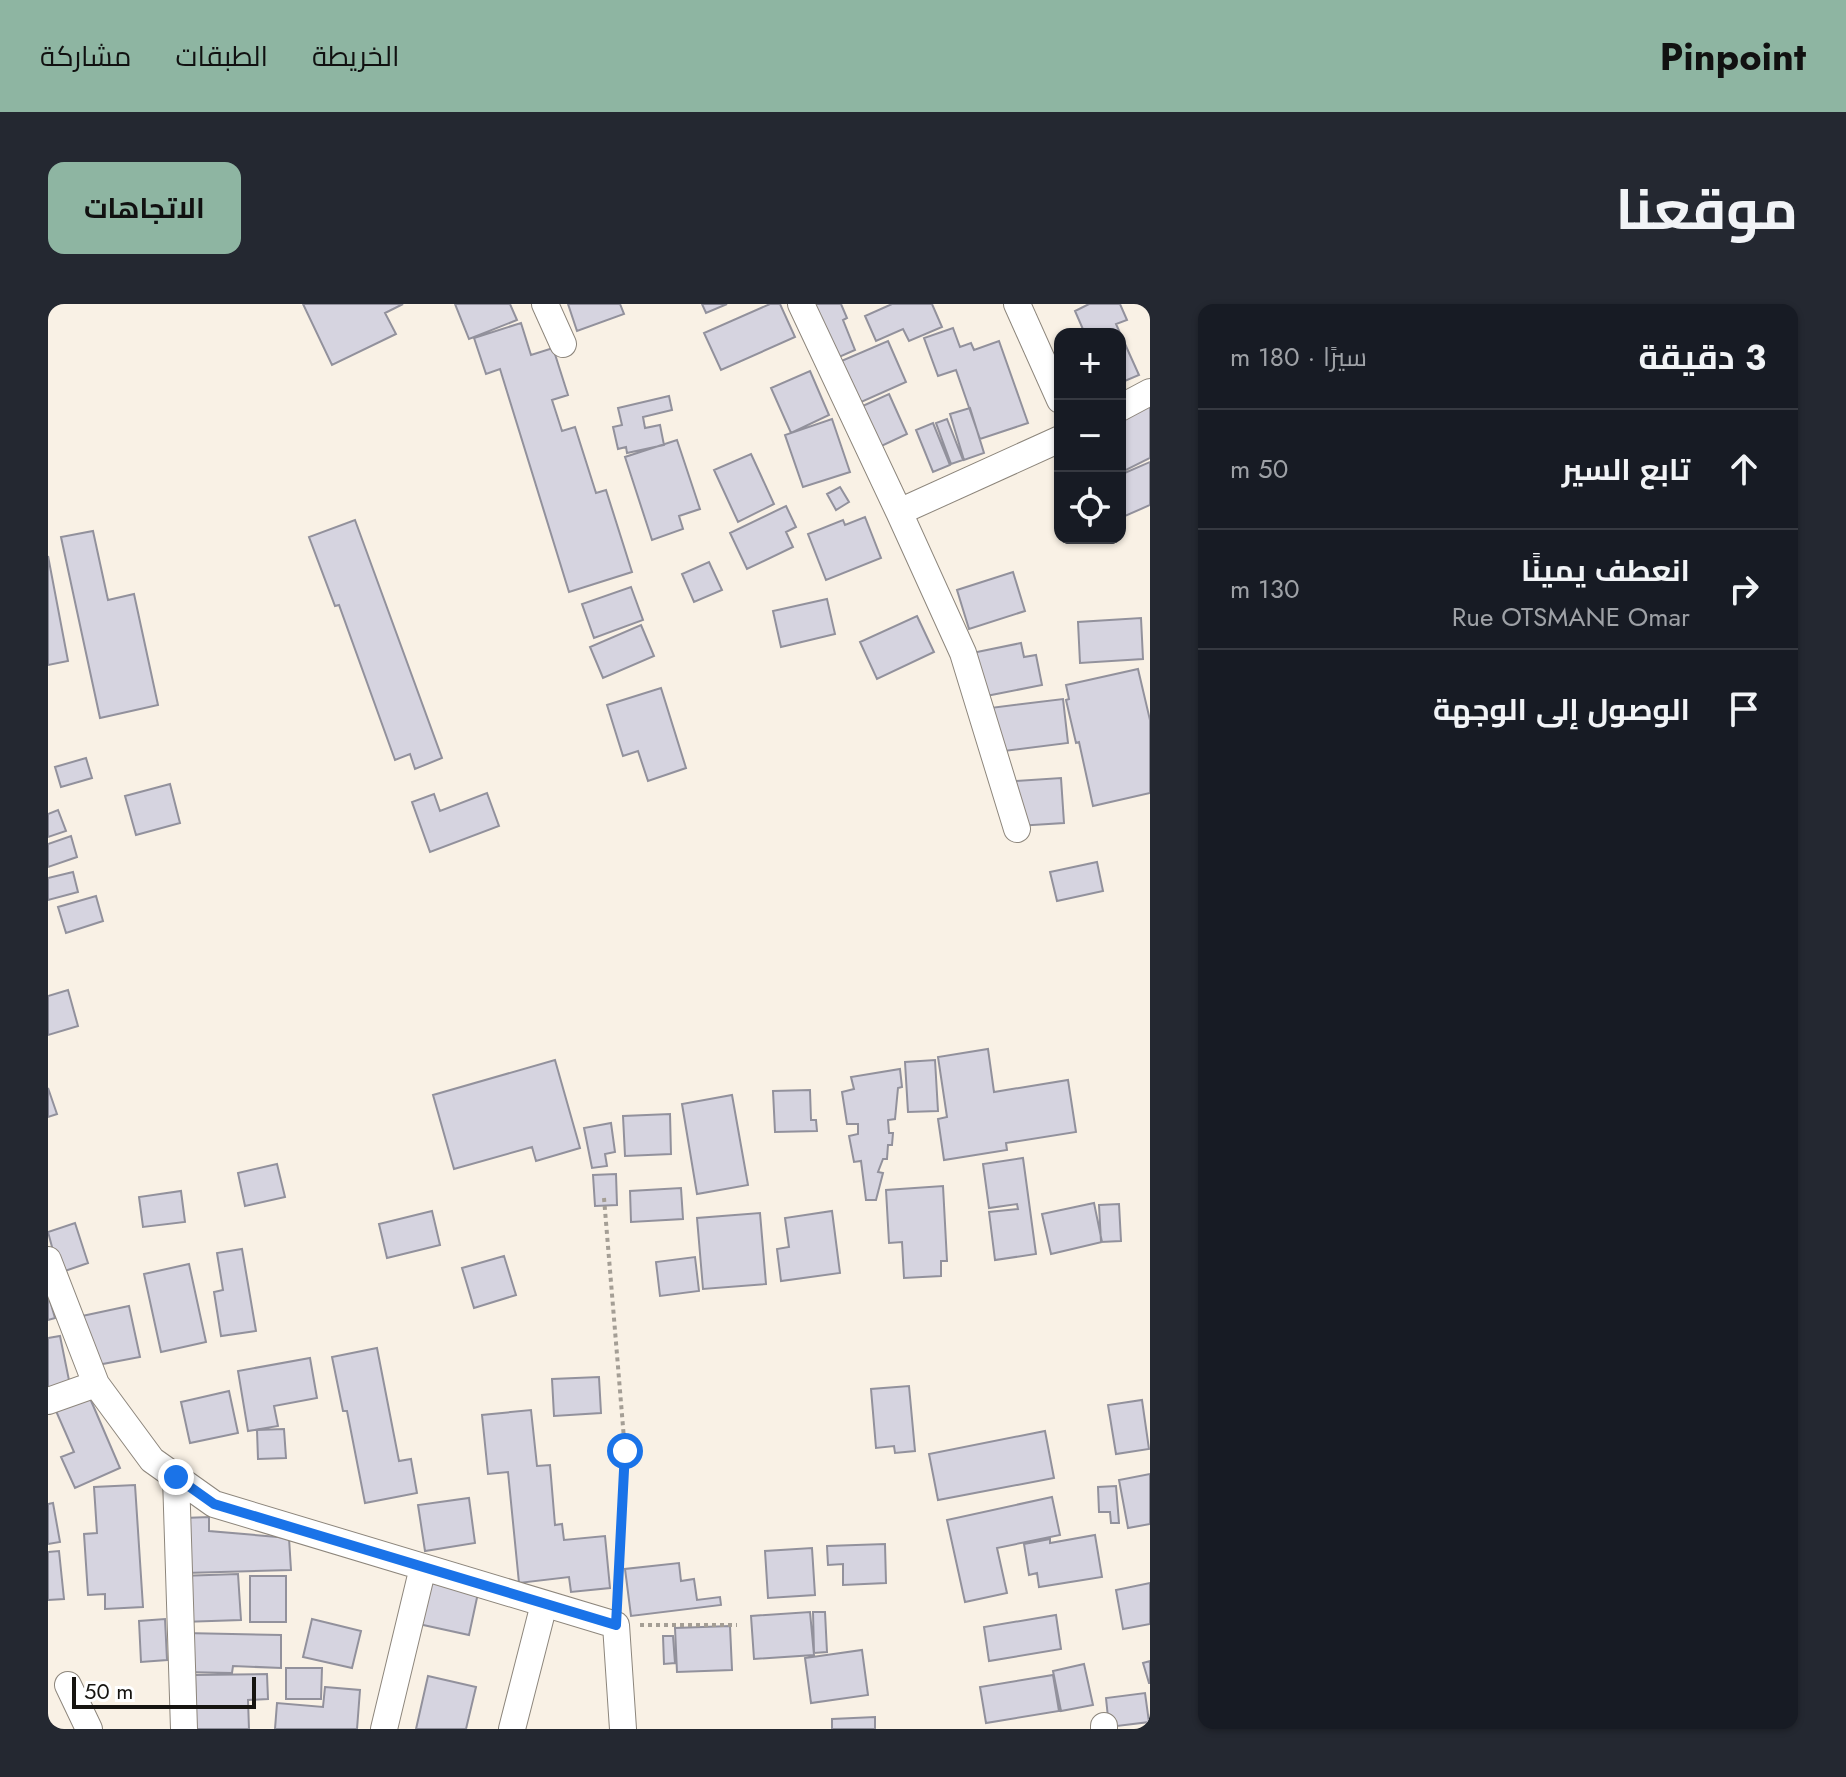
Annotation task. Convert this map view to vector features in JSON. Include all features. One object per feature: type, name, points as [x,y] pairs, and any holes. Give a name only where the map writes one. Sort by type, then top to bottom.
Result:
[{"type":"street","points":[[545,304],[563,344]]},
{"type":"street","points":[[801,304],[963,653],[1017,829]]},
{"type":"street","points":[[1017,304],[1054,387]]},
{"type":"street","points":[[1126,405],[1150,392]]},
{"type":"street","points":[[899,512],[1054,442]]},
{"type":"street","points":[[48,1260],[96,1384],[152,1460],[214,1504],[616,1625],[623,1729]]},
{"type":"street","points":[[48,1401],[96,1384]]},
{"type":"street","points":[[176,1477],[184,1729]]},
{"type":"street","points":[[384,1729],[423,1567]]},
{"type":"street","points":[[512,1729],[544,1604]]},
{"type":"street","points":[[68,1685],[89,1729]]},
{"type":"path","points":[[604,1198],[625,1451],[616,1625],[737,1625]]},
{"type":"building","points":[[303,304],[403,304],[385,313],[396,334],[332,365]]},
{"type":"building","points":[[455,304],[510,304],[517,320],[469,339]]},
{"type":"building","points":[[568,304],[620,304],[624,314],[577,331]]},
{"type":"building","points":[[702,304],[727,304],[706,313]]},
{"type":"building","points":[[770,304],[780,304],[795,337],[721,370],[704,333]]},
{"type":"building","points":[[806,304],[841,304],[847,318],[843,320],[855,350],[830,361]]},
{"type":"building","points":[[892,304],[932,304],[942,327],[909,341],[903,329],[876,341],[865,316]]},
{"type":"building","points":[[1089,304],[1120,304],[1127,320],[1116,324],[1118,328],[1082,328],[1075,311]]},
{"type":"building","points":[[521,323],[531,355],[553,348],[568,395],[552,400],[562,431],[575,427],[596,493],[606,490],[632,572],[569,592],[500,369],[486,374],[474,338]]},
{"type":"building","points":[[953,328],[960,347],[971,343],[974,350],[999,341],[1028,423],[980,439],[956,370],[938,376],[924,338]]},
{"type":"building","points":[[888,341],[906,382],[850,407],[832,365]]},
{"type":"building","points":[[1126,346],[1139,375],[1126,380]]},
{"type":"building","points":[[810,371],[829,415],[791,433],[771,388]]},
{"type":"building","points":[[889,394],[907,434],[875,449],[856,409]]},
{"type":"building","points":[[669,396],[672,410],[643,417],[645,428],[660,425],[664,445],[627,453],[626,447],[618,449],[613,427],[622,425],[618,408]]},
{"type":"building","points":[[1150,404],[1150,458],[1126,470],[1126,416]]},
{"type":"building","points":[[970,408],[984,453],[964,460],[950,414]]},
{"type":"building","points":[[832,419],[850,472],[803,487],[785,435]]},
{"type":"building","points":[[947,419],[963,460],[951,464],[936,423]]},
{"type":"building","points":[[933,423],[950,465],[933,472],[916,430]]},
{"type":"building","points":[[677,440],[700,509],[679,516],[683,529],[652,540],[625,457]]},
{"type":"building","points":[[751,454],[774,504],[738,522],[714,470]]},
{"type":"building","points":[[1150,462],[1150,505],[1126,516],[1126,472]]},
{"type":"building","points":[[840,487],[849,502],[836,510],[827,494]]},
{"type":"building","points":[[786,506],[796,527],[786,532],[793,547],[747,569],[730,533]]},
{"type":"building","points":[[865,517],[881,558],[826,580],[808,534],[843,520],[845,525]]},
{"type":"building","points":[[355,520],[442,758],[415,769],[410,754],[395,760],[339,605],[335,606],[309,537]]},
{"type":"building","points":[[93,531],[108,600],[134,594],[158,705],[100,718],[61,537]]},
{"type":"building","points":[[48,556],[68,661],[48,665]]},
{"type":"building","points":[[709,562],[722,590],[694,602],[682,574]]},
{"type":"building","points":[[1013,572],[1025,611],[969,629],[957,590]]},
{"type":"building","points":[[631,587],[643,620],[594,638],[582,604]]},
{"type":"building","points":[[827,599],[835,634],[781,647],[773,611]]},
{"type":"building","points":[[917,616],[934,652],[877,679],[860,642]]},
{"type":"building","points":[[1141,618],[1143,659],[1080,663],[1078,622]]},
{"type":"building","points":[[641,625],[654,656],[603,678],[590,647]]},
{"type":"building","points":[[1021,643],[1024,657],[1036,655],[1042,685],[981,697],[972,653]]},
{"type":"building","points":[[1138,669],[1150,720],[1150,793],[1093,806],[1066,700],[1069,699],[1066,685]]},
{"type":"building","points":[[661,688],[686,768],[648,781],[638,751],[623,756],[607,705]]},
{"type":"building","points":[[1063,699],[1068,743],[996,752],[990,708]]},
{"type":"building","points":[[86,758],[92,778],[61,787],[55,767]]},
{"type":"building","points":[[1061,778],[1064,823],[1017,826],[1015,781]]},
{"type":"building","points":[[170,784],[180,823],[136,835],[125,796]]},
{"type":"building","points":[[487,793],[499,826],[430,852],[412,802],[434,794],[440,811]]},
{"type":"building","points":[[58,810],[66,831],[48,837],[48,814]]},
{"type":"building","points":[[71,836],[77,857],[48,867],[48,844]]},
{"type":"building","points":[[1097,862],[1103,891],[1057,901],[1050,872]]},
{"type":"building","points":[[73,872],[78,892],[48,900],[48,878]]},
{"type":"building","points":[[96,896],[103,921],[66,933],[58,907]]},
{"type":"building","points":[[68,990],[78,1026],[48,1035],[48,996]]},
{"type":"building","points":[[988,1049],[994,1092],[1068,1080],[1076,1132],[1006,1143],[1007,1150],[944,1160],[938,1119],[947,1117],[938,1057]]},
{"type":"building","points":[[555,1060],[580,1148],[536,1161],[532,1147],[454,1169],[433,1095]]},
{"type":"building","points":[[935,1060],[938,1111],[908,1112],[905,1062]]},
{"type":"building","points":[[900,1069],[902,1087],[898,1088],[895,1119],[888,1120],[889,1133],[893,1133],[892,1145],[888,1145],[887,1159],[883,1159],[878,1172],[883,1173],[876,1200],[866,1200],[861,1161],[854,1162],[849,1136],[858,1134],[858,1124],[847,1124],[842,1092],[854,1089],[851,1077]]},
{"type":"building","points":[[48,1088],[57,1114],[48,1117]]},
{"type":"building","points":[[810,1090],[811,1120],[816,1120],[817,1131],[775,1132],[773,1091]]},
{"type":"building","points":[[732,1095],[748,1185],[697,1194],[682,1104]]},
{"type":"building","points":[[670,1114],[671,1154],[625,1156],[623,1116]]},
{"type":"building","points":[[611,1123],[615,1152],[605,1154],[607,1166],[592,1168],[584,1128]]},
{"type":"building","points":[[1023,1158],[1036,1254],[995,1260],[989,1212],[1018,1209],[1017,1204],[989,1208],[983,1164]]},
{"type":"building","points":[[277,1164],[285,1197],[245,1206],[238,1173]]},
{"type":"building","points":[[616,1174],[617,1205],[595,1206],[593,1175]]},
{"type":"building","points":[[943,1186],[947,1261],[941,1261],[941,1276],[904,1278],[902,1242],[889,1243],[886,1190]]},
{"type":"building","points":[[681,1188],[683,1219],[631,1222],[630,1191]]},
{"type":"building","points":[[181,1191],[185,1222],[143,1227],[139,1197]]},
{"type":"building","points":[[1094,1203],[1102,1242],[1051,1254],[1042,1214]]},
{"type":"building","points":[[1119,1204],[1121,1241],[1101,1242],[1099,1205]]},
{"type":"building","points":[[432,1211],[440,1245],[387,1258],[379,1224]]},
{"type":"building","points":[[832,1211],[840,1273],[781,1281],[777,1249],[789,1247],[785,1218]]},
{"type":"building","points":[[760,1213],[766,1284],[703,1289],[697,1218]]},
{"type":"building","points":[[75,1223],[88,1263],[59,1273],[48,1232]]},
{"type":"building","points":[[242,1249],[256,1331],[221,1336],[214,1292],[223,1290],[217,1253]]},
{"type":"building","points":[[504,1256],[516,1295],[474,1308],[462,1268]]},
{"type":"building","points":[[695,1257],[699,1291],[660,1296],[656,1262]]},
{"type":"building","points":[[189,1264],[206,1342],[161,1352],[144,1274]]},
{"type":"building","points":[[48,1294],[55,1318],[48,1320]]},
{"type":"building","points":[[129,1306],[140,1357],[92,1366],[82,1316]]},
{"type":"building","points":[[60,1336],[71,1390],[48,1395],[48,1338]]},
{"type":"building","points":[[377,1348],[399,1461],[411,1459],[417,1493],[365,1503],[347,1411],[343,1411],[332,1357]]},
{"type":"building","points":[[310,1358],[317,1398],[274,1406],[278,1426],[248,1431],[238,1371]]},
{"type":"building","points":[[599,1377],[601,1413],[554,1416],[552,1379]]},
{"type":"building","points":[[909,1386],[915,1451],[895,1453],[894,1446],[876,1448],[871,1389]]},
{"type":"building","points":[[229,1391],[238,1433],[190,1443],[181,1402]]},
{"type":"building","points":[[89,1396],[120,1468],[75,1488],[61,1457],[74,1452],[56,1411]]},
{"type":"building","points":[[1142,1400],[1149,1449],[1116,1454],[1108,1405]]},
{"type":"building","points":[[531,1410],[537,1466],[550,1465],[555,1525],[562,1524],[564,1540],[605,1536],[610,1588],[571,1592],[569,1577],[519,1583],[508,1472],[488,1474],[482,1415]]},
{"type":"building","points":[[284,1429],[286,1458],[258,1459],[257,1430]]},
{"type":"building","points":[[1045,1431],[1054,1478],[938,1500],[929,1454]]},
{"type":"building","points":[[1150,1474],[1150,1524],[1128,1528],[1119,1480]]},
{"type":"building","points":[[135,1485],[143,1607],[105,1609],[105,1594],[88,1595],[84,1534],[97,1533],[94,1487]]},
{"type":"building","points":[[1116,1486],[1119,1523],[1111,1523],[1110,1512],[1099,1512],[1098,1487]]},
{"type":"building","points":[[1052,1497],[1060,1535],[997,1548],[1007,1593],[965,1602],[947,1520]]},
{"type":"building","points":[[469,1498],[475,1543],[425,1551],[418,1505]]},
{"type":"building","points":[[53,1503],[60,1542],[48,1544],[48,1504]]},
{"type":"building","points":[[209,1517],[209,1531],[289,1538],[291,1570],[185,1573],[184,1518]]},
{"type":"building","points":[[1095,1535],[1102,1577],[1039,1587],[1037,1573],[1029,1575],[1024,1544]]},
{"type":"building","points":[[885,1544],[886,1583],[843,1585],[843,1564],[828,1565],[827,1546]]},
{"type":"building","points":[[812,1548],[815,1595],[768,1598],[765,1551]]},
{"type":"building","points":[[59,1551],[64,1599],[48,1600],[48,1552]]},
{"type":"building","points":[[679,1563],[681,1581],[694,1579],[697,1600],[720,1597],[721,1605],[631,1616],[625,1569]]},
{"type":"building","points":[[238,1574],[241,1620],[182,1622],[180,1576]]},
{"type":"building","points":[[250,1576],[286,1576],[286,1622],[250,1622]]},
{"type":"building","points":[[424,1581],[478,1593],[469,1635],[414,1623]]},
{"type":"building","points":[[1150,1583],[1150,1624],[1123,1629],[1116,1590]]},
{"type":"building","points":[[810,1612],[814,1655],[754,1659],[751,1616]]},
{"type":"building","points":[[813,1612],[825,1612],[827,1652],[814,1653]]},
{"type":"building","points":[[1056,1615],[1061,1649],[989,1661],[984,1627]]},
{"type":"building","points":[[165,1619],[167,1660],[141,1662],[139,1621]]},
{"type":"building","points":[[312,1619],[361,1631],[352,1668],[303,1657]]},
{"type":"building","points":[[730,1626],[732,1670],[677,1672],[675,1628]]},
{"type":"building","points":[[184,1633],[281,1635],[281,1668],[233,1666],[232,1673],[183,1672]]},
{"type":"building","points":[[663,1636],[673,1636],[675,1663],[664,1664]]},
{"type":"building","points":[[862,1650],[868,1695],[811,1703],[805,1658]]},
{"type":"building","points":[[1150,1661],[1150,1683],[1149,1683],[1143,1663]]},
{"type":"building","points":[[1084,1664],[1093,1705],[1061,1711],[1053,1671]]},
{"type":"building","points":[[286,1668],[322,1668],[321,1699],[286,1699]]},
{"type":"building","points":[[267,1674],[268,1699],[248,1700],[249,1729],[196,1729],[195,1675]]},
{"type":"building","points":[[1053,1675],[1059,1711],[986,1723],[980,1687]]},
{"type":"building","points":[[428,1676],[476,1687],[466,1729],[416,1729]]},
{"type":"building","points":[[325,1687],[360,1690],[357,1729],[275,1729],[277,1703],[323,1707]]},
{"type":"building","points":[[1145,1693],[1149,1722],[1109,1727],[1106,1698]]},
{"type":"building","points":[[875,1717],[875,1729],[832,1729],[832,1719]]},
{"type":"route","points":[[176,1477],[214,1504],[616,1625],[625,1451]]}]
